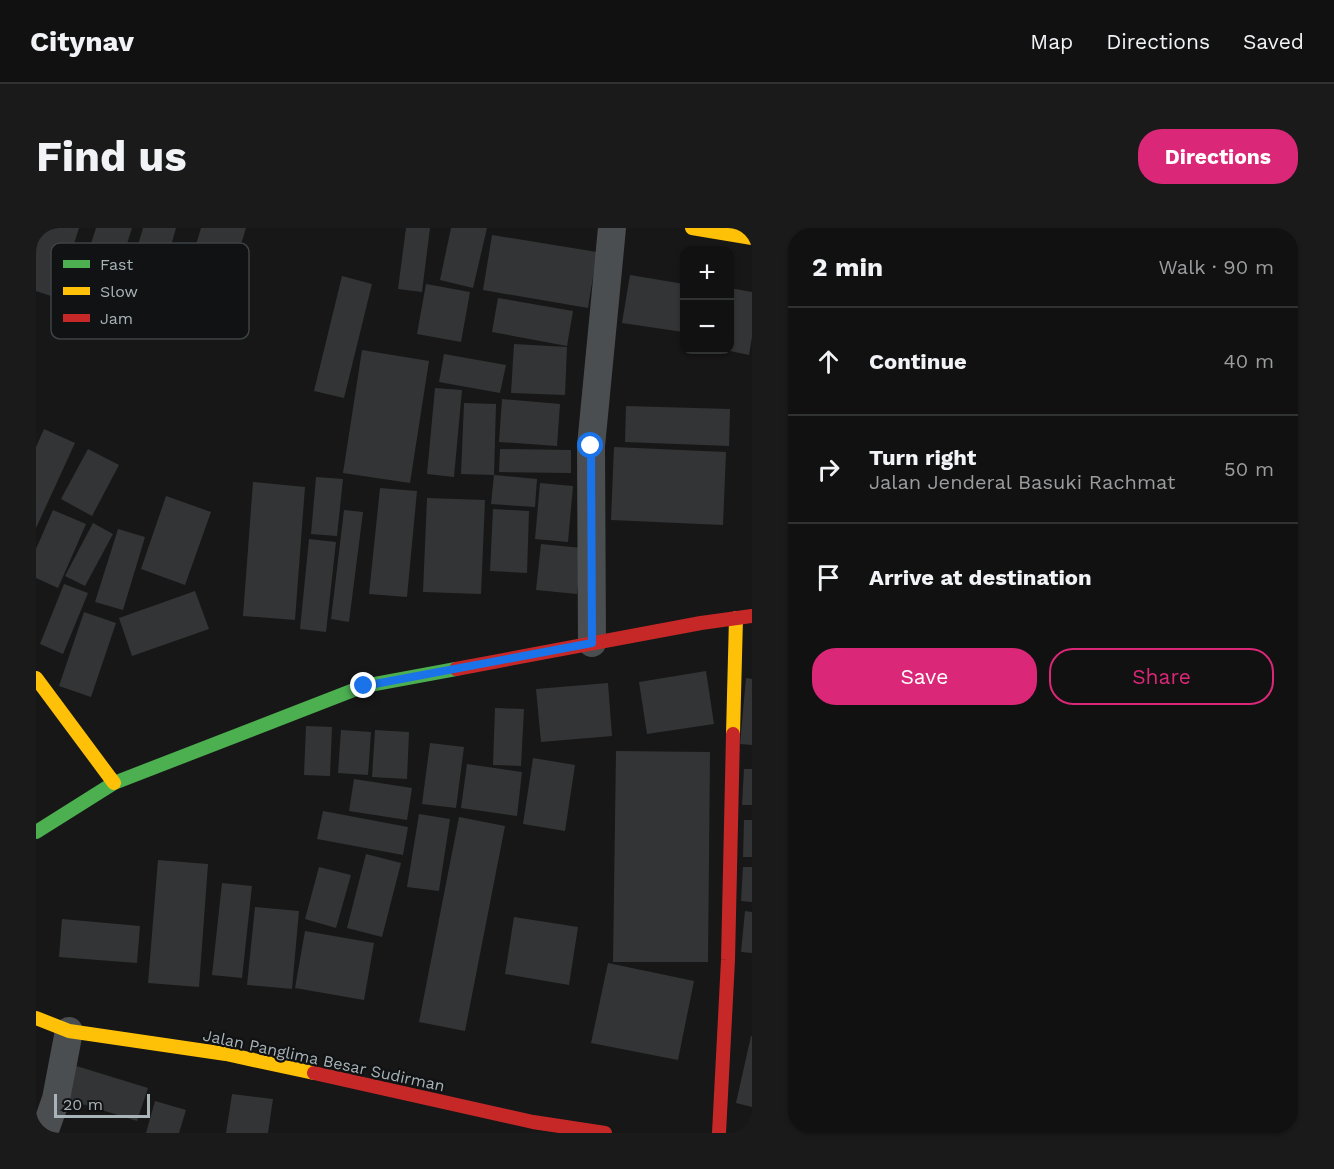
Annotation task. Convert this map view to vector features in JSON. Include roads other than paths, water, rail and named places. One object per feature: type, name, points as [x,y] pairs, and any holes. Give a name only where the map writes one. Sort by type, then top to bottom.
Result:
[{"type":"main road","points":[[692,228],[752,237]]},
{"type":"main road","points":[[36,832],[114,783],[364,686],[701,623],[752,616]]},
{"type":"main road","points":[[720,1133],[728,960],[736,618]]},
{"type":"main road","points":[[36,678],[114,783]]},
{"type":"main road","name":"Jalan Panglima Besar Sudirman","points":[[36,1018],[69,1031],[226,1054],[532,1127],[605,1133]]},
{"type":"street","points":[[592,643],[591,446],[612,228]]},
{"type":"street","points":[[44,1133],[56,1099],[69,1031]]}]
